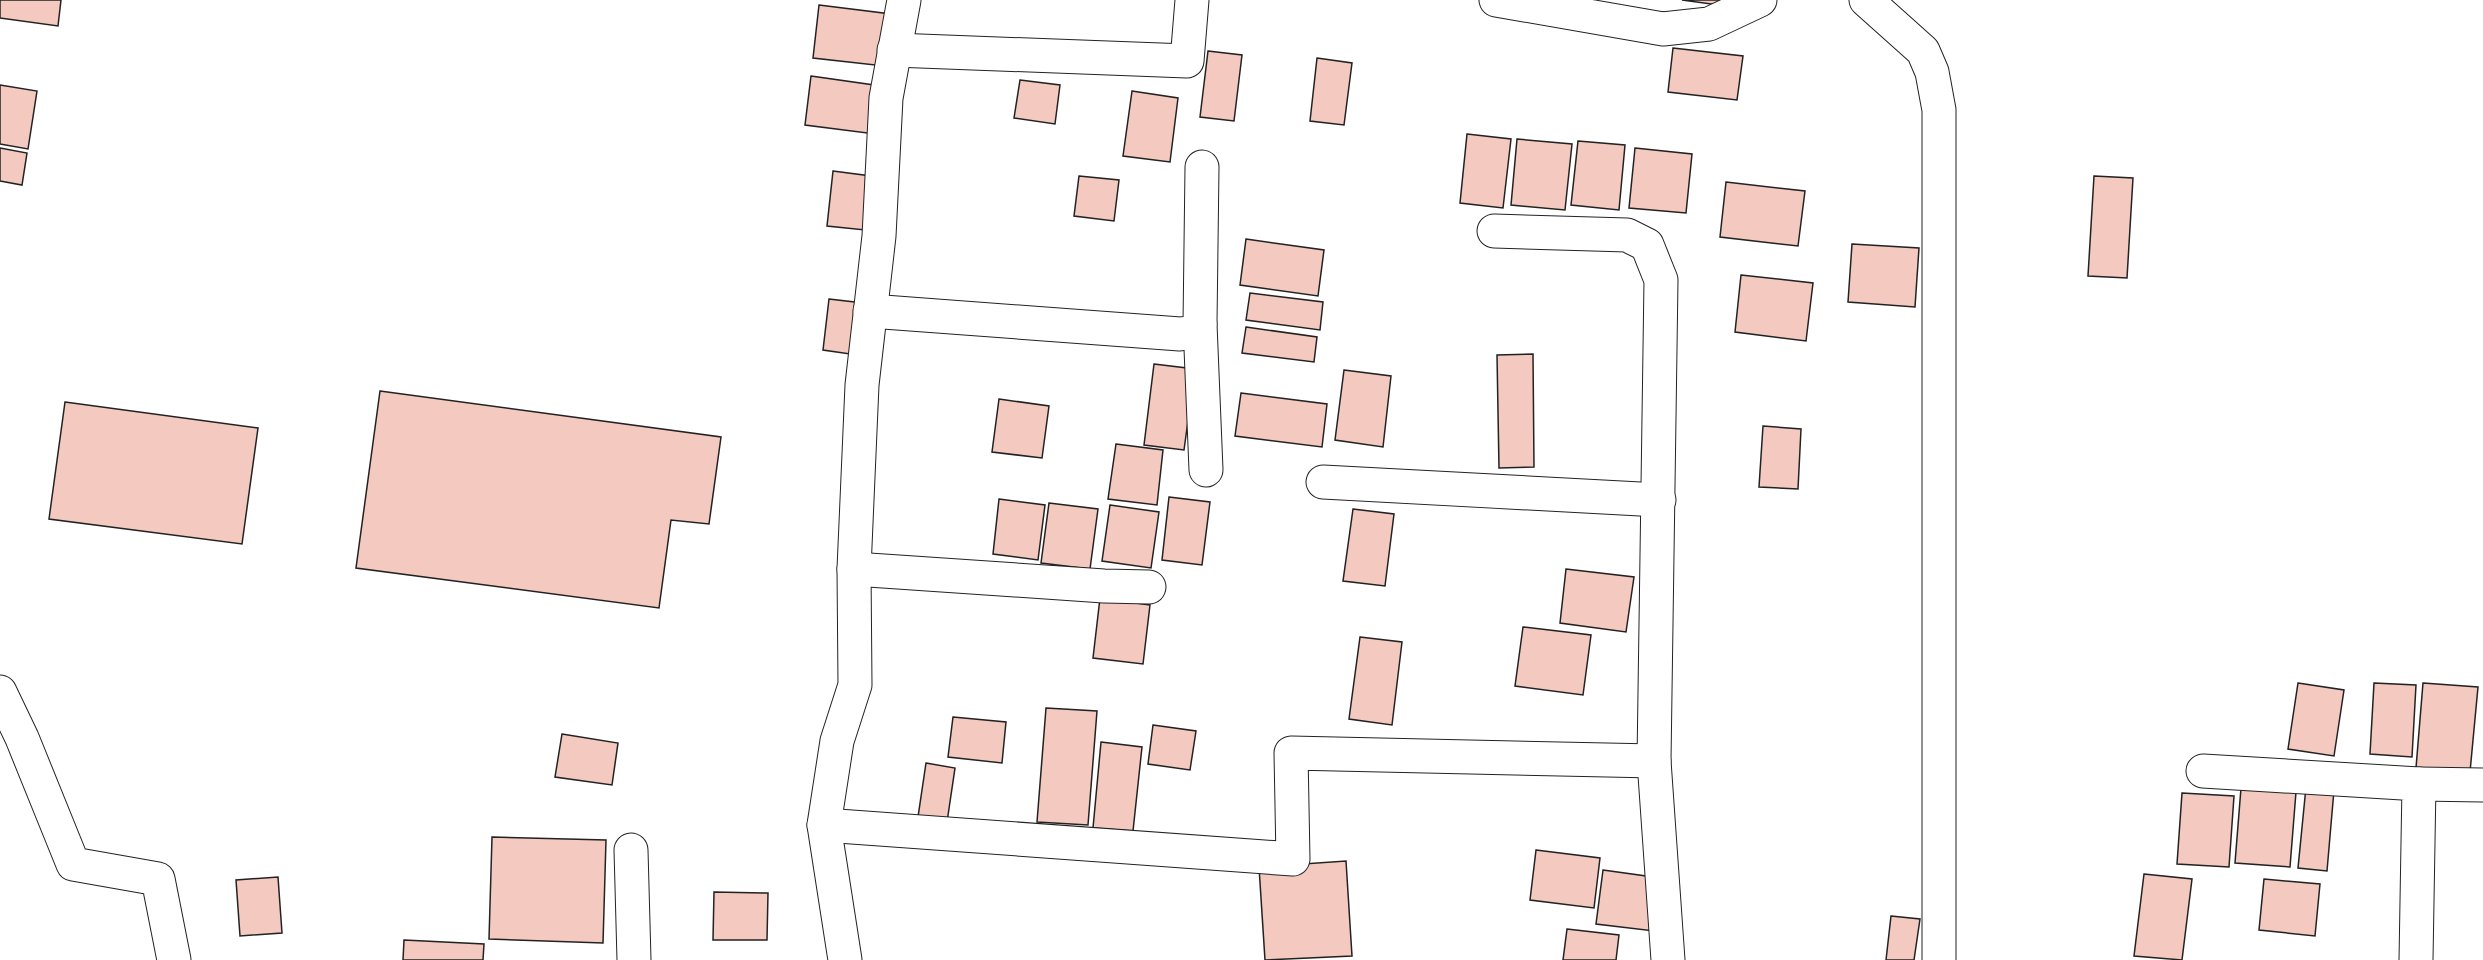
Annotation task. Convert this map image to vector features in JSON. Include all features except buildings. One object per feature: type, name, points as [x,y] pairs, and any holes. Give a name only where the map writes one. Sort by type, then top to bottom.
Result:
[{"type":"street","points":[[845,960],[824,825],[837,741],[855,685],[854,568],[862,385],[879,236],[886,98],[904,0]]},
{"type":"street","points":[[894,50],[1187,61],[1192,0]]},
{"type":"street","points":[[1496,0],[1663,29],[1709,24],[1760,0]]},
{"type":"street","points":[[1866,0],[1923,51],[1932,72],[1939,110],[1939,960]]},
{"type":"street","points":[[1202,167],[1200,324],[1206,470]]},
{"type":"street","points":[[1494,231],[1627,235],[1647,244],[1660,280],[1654,761],[1668,960]]},
{"type":"street","points":[[870,312],[1180,334],[1195,332],[1200,324]]},
{"type":"street","points":[[1323,482],[1659,500]]},
{"type":"street","points":[[854,568],[1104,586],[1149,587]]},
{"type":"street","points":[[0,692],[22,738],[73,864],[158,879],[174,960]]},
{"type":"street","points":[[824,825],[1293,859],[1291,753],[1654,761]]},
{"type":"street","points":[[2203,771],[2418,784],[2483,785]]},
{"type":"street","points":[[2416,960],[2418,784]]},
{"type":"street","points":[[631,850],[634,960]]}]
